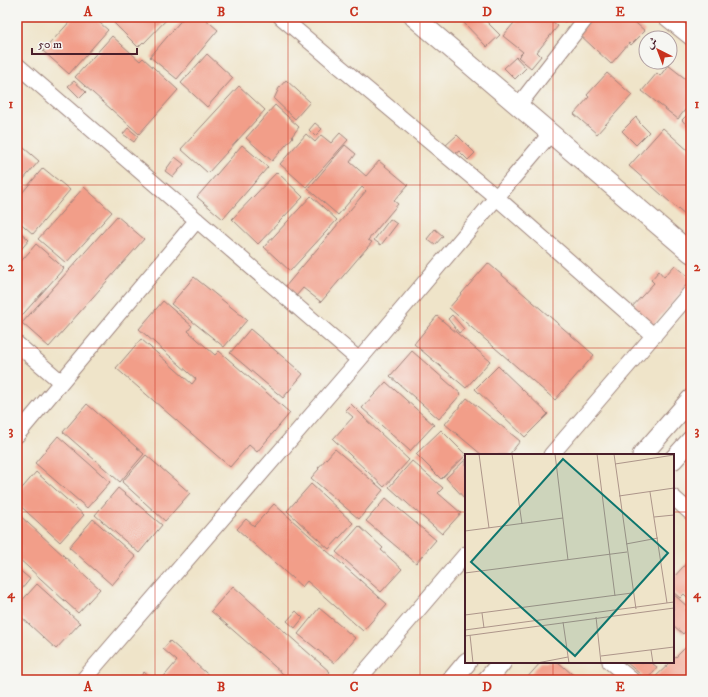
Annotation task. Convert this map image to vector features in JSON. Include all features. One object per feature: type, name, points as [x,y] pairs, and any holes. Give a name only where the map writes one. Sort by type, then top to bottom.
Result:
[{"type":"street","points":[[281,17],[496,197],[654,336]]},
{"type":"street","points":[[414,17],[691,253]]},
{"type":"street","points":[[518,106],[588,17]]},
{"type":"street","points":[[665,17],[691,38]]},
{"type":"street","points":[[17,65],[359,360]]},
{"type":"street","points":[[83,680],[359,360],[551,133]]},
{"type":"street","points":[[17,434],[196,220]]},
{"type":"street","points":[[552,454],[691,292]]},
{"type":"street","points":[[17,344],[61,382]]},
{"type":"street","points":[[643,454],[691,399]]},
{"type":"street","points":[[674,459],[691,440]]},
{"type":"street","points":[[674,498],[691,513]]},
{"type":"street","points":[[358,680],[465,555]]},
{"type":"street","points":[[452,680],[465,663]]},
{"type":"street","points":[[487,680],[501,663]]},
{"type":"street","points":[[611,663],[632,680]]},
{"type":"building","points":[[74,17],[93,17],[108,30],[69,74],[43,51]]},
{"type":"building","points":[[119,17],[169,17],[144,43],[143,42],[138,47],[114,23]]},
{"type":"building","points":[[184,17],[203,17],[218,30],[177,79],[150,57]]},
{"type":"building","points":[[469,17],[482,17],[500,35],[487,47],[463,22]]},
{"type":"building","points":[[519,17],[547,17],[558,26],[537,52],[541,56],[531,68],[518,57],[523,52],[503,36]]},
{"type":"building","points":[[559,17],[570,17],[565,22]]},
{"type":"building","points":[[593,17],[629,17],[644,30],[638,30],[638,38],[631,45],[629,43],[611,64],[578,33]]},
{"type":"building","points":[[112,36],[140,61],[143,58],[178,90],[139,134],[75,77]]},
{"type":"building","points":[[207,54],[233,78],[207,107],[181,83]]},
{"type":"building","points":[[516,57],[526,68],[515,79],[504,68]]},
{"type":"building","points":[[664,70],[674,70],[691,83],[691,102],[678,119],[642,91],[657,73],[660,76]]},
{"type":"building","points":[[607,73],[632,95],[597,134],[574,114],[589,97],[587,95]]},
{"type":"building","points":[[286,80],[310,102],[295,119],[274,99],[279,88]]},
{"type":"building","points":[[74,81],[86,92],[80,98],[68,86]]},
{"type":"building","points":[[239,86],[265,110],[208,173],[181,149]]},
{"type":"building","points":[[275,105],[299,127],[292,136],[293,137],[272,161],[246,138]]},
{"type":"building","points":[[691,111],[691,130],[682,120]]},
{"type":"building","points":[[636,117],[649,132],[636,145],[622,131]]},
{"type":"building","points":[[315,123],[322,129],[315,136],[309,130]]},
{"type":"building","points":[[128,128],[138,136],[134,142],[123,134]]},
{"type":"building","points":[[663,128],[691,153],[691,213],[687,217],[629,166]]},
{"type":"building","points":[[340,133],[348,140],[306,187],[280,164],[306,134],[315,142],[321,135],[331,143]]},
{"type":"building","points":[[457,135],[475,153],[468,160],[459,151],[454,155],[445,146]]},
{"type":"building","points":[[17,142],[39,161],[17,187]]},
{"type":"building","points":[[242,145],[268,167],[223,219],[197,197]]},
{"type":"building","points":[[345,145],[356,154],[350,162],[366,176],[379,161],[408,185],[394,201],[398,204],[368,240],[372,242],[321,302],[303,288],[296,296],[285,287],[366,191],[362,187],[338,215],[308,189]]},
{"type":"building","points":[[175,157],[184,164],[173,177],[165,171]]},
{"type":"building","points":[[43,168],[70,190],[33,234],[17,220],[17,199]]},
{"type":"building","points":[[277,172],[303,197],[258,244],[232,219]]},
{"type":"building","points":[[84,187],[112,212],[66,263],[38,239]]},
{"type":"building","points":[[311,196],[337,220],[290,271],[264,247]]},
{"type":"building","points":[[117,216],[144,239],[49,347],[22,323]]},
{"type":"building","points":[[390,219],[397,224],[381,245],[374,240]]},
{"type":"building","points":[[17,229],[29,240],[17,254]]},
{"type":"building","points":[[435,229],[443,236],[435,245],[427,239]]},
{"type":"building","points":[[36,244],[64,268],[17,321],[17,266]]},
{"type":"building","points":[[488,263],[594,355],[555,400],[449,308]]},
{"type":"building","points":[[675,265],[691,279],[691,282],[651,327],[630,309],[654,283],[651,280],[659,271],[664,277]]},
{"type":"building","points":[[194,277],[247,320],[224,347],[171,304]]},
{"type":"building","points":[[163,301],[192,326],[188,331],[215,355],[219,351],[290,413],[257,452],[249,445],[230,467],[116,368],[141,339],[192,384],[196,379],[139,329]]},
{"type":"building","points":[[452,315],[464,329],[459,333],[448,319]]},
{"type":"building","points":[[437,316],[490,361],[466,388],[414,344]]},
{"type":"building","points":[[250,329],[303,374],[283,398],[230,353]]},
{"type":"building","points":[[412,351],[461,394],[439,419],[390,376]]},
{"type":"building","points":[[498,366],[548,414],[525,437],[475,389]]},
{"type":"building","points":[[386,382],[434,425],[410,451],[362,408]]},
{"type":"building","points":[[467,398],[520,441],[510,454],[481,454],[445,424]]},
{"type":"building","points":[[87,404],[144,454],[120,482],[63,432]]},
{"type":"building","points":[[351,404],[409,460],[384,487],[333,439],[353,417],[345,410]]},
{"type":"building","points":[[441,430],[465,454],[465,456],[441,479],[416,454]]},
{"type":"building","points":[[58,436],[110,482],[87,508],[35,463]]},
{"type":"building","points":[[335,449],[383,490],[359,519],[311,478]]},
{"type":"building","points":[[146,455],[190,493],[165,521],[122,482]]},
{"type":"building","points":[[465,460],[465,499],[446,478]]},
{"type":"building","points":[[412,461],[443,488],[438,493],[461,513],[442,534],[389,487]]},
{"type":"building","points":[[36,472],[84,515],[60,542],[17,503],[17,494]]},
{"type":"building","points":[[311,484],[353,523],[329,549],[287,511]]},
{"type":"building","points":[[118,488],[162,525],[139,553],[95,515]]},
{"type":"building","points":[[386,498],[436,540],[416,563],[366,521]]},
{"type":"building","points":[[274,504],[387,604],[363,631],[307,581],[302,587],[237,529],[246,519],[254,526]]},
{"type":"building","points":[[17,513],[100,589],[78,613],[17,557]]},
{"type":"building","points":[[93,519],[136,557],[112,585],[69,547]]},
{"type":"building","points":[[359,526],[383,548],[381,550],[402,569],[381,592],[336,552]]},
{"type":"building","points":[[691,558],[691,601],[684,594],[680,598],[674,593],[674,577]]},
{"type":"building","points":[[17,568],[30,579],[17,595]]},
{"type":"building","points":[[37,584],[80,623],[56,649],[17,613],[17,606]]},
{"type":"building","points":[[233,586],[330,672],[323,680],[290,680],[211,611]]},
{"type":"building","points":[[674,595],[688,607],[686,610],[691,615],[691,625],[683,634],[674,626]]},
{"type":"building","points":[[319,608],[355,638],[334,663],[298,634]]},
{"type":"building","points":[[296,611],[303,618],[295,628],[287,621]]},
{"type":"building","points":[[170,641],[214,680],[161,680],[177,661],[163,649]]},
{"type":"building","points":[[686,647],[691,652],[691,680],[652,680],[670,663],[674,663],[674,659]]},
{"type":"building","points":[[540,663],[559,663],[579,680],[525,680]]},
{"type":"building","points":[[627,663],[654,663],[653,664],[657,667],[647,680]]},
{"type":"building","points":[[144,672],[153,680],[137,680]]}]
